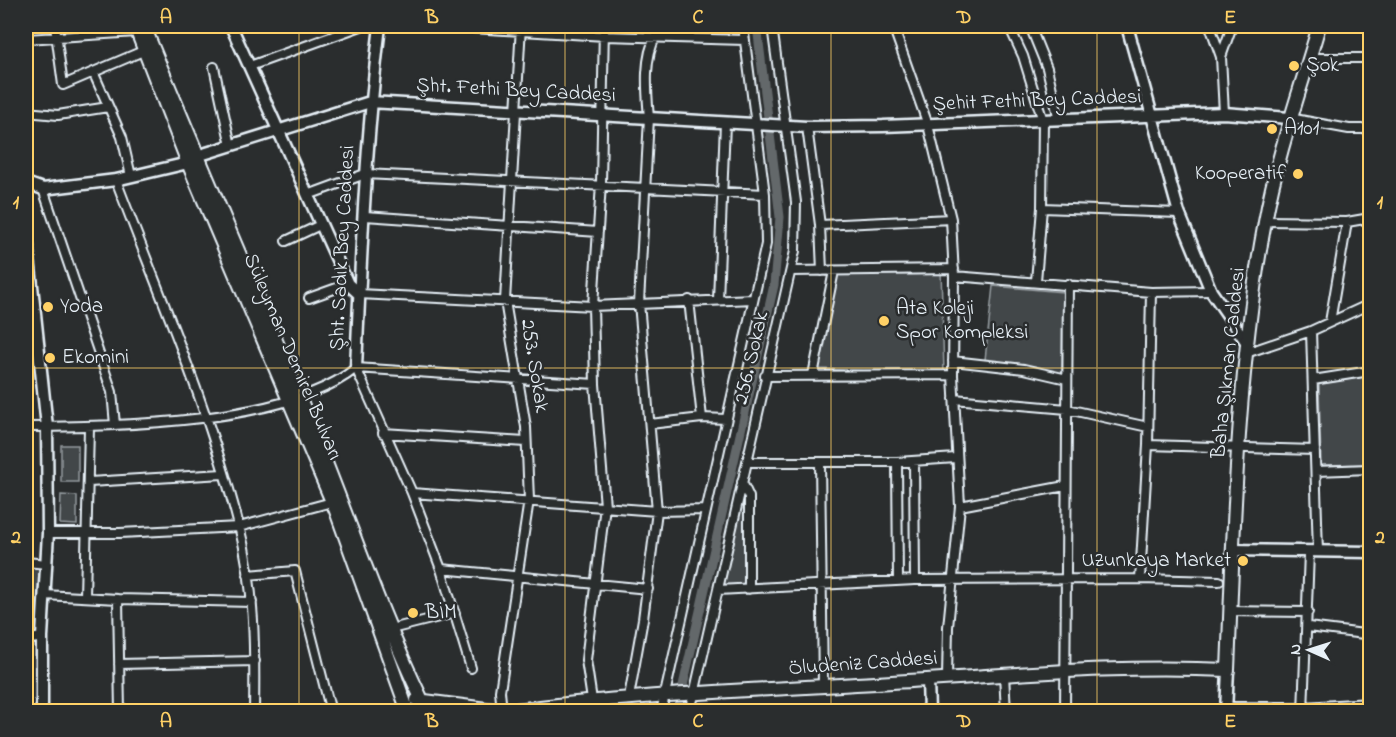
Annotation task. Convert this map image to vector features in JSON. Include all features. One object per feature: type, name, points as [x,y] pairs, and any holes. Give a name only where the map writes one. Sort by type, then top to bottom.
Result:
[{"type":"main road","name":"Baha Şıkman Caddesi","points":[[1228,670],[1246,348],[1265,221],[1289,118],[1319,26]]},
{"type":"main road","name":"Süleyman Demirel Bulvarı","points":[[139,28],[143,51],[193,160]]},
{"type":"main road","name":"Süleyman Demirel Bulvarı","points":[[139,28],[391,629],[428,705]]},
{"type":"main road","name":"Süleyman Demirel Bulvarı","points":[[294,400],[333,502],[403,710]]},
{"type":"main road","name":"Öludeniz Caddesi","points":[[428,705],[502,711],[629,697],[691,695],[1065,670],[1174,667],[1228,670]]},
{"type":"main road","points":[[403,710],[411,702],[428,705]]},
{"type":"street","points":[[55,26],[63,85],[94,74],[143,51]]},
{"type":"street","points":[[231,26],[348,284],[359,294],[593,306],[688,300],[753,299]]},
{"type":"street","points":[[249,66],[361,26]]},
{"type":"street","name":"Şht. Sadık Bey Caddesi","points":[[380,26],[370,102],[356,368],[441,569],[471,668]]},
{"type":"street","points":[[438,26],[521,27],[604,36],[745,40]]},
{"type":"street","points":[[592,700],[586,660],[605,506],[595,384],[593,306],[601,184],[604,26]]},
{"type":"street","name":"256. Sokak","points":[[661,711],[669,695],[706,510],[766,244],[765,194],[744,26]]},
{"type":"street","name":"256. Sokak","points":[[690,711],[691,695],[718,590],[765,376],[791,271],[797,230],[796,202],[772,26]]},
{"type":"street","points":[[910,26],[895,29],[928,125],[951,219],[954,272],[953,375],[960,506],[955,580],[948,627],[947,678]]},
{"type":"street","points":[[1009,26],[1023,56],[1043,120],[1042,208],[1036,281]]},
{"type":"street","points":[[1032,26],[1047,68],[1059,120]]},
{"type":"street","points":[[1127,26],[1179,213],[1211,291],[1246,348],[1311,331],[1371,304]]},
{"type":"street","points":[[1210,26],[1221,57],[1224,113]]},
{"type":"street","points":[[1221,57],[1232,26]]},
{"type":"street","name":"253. Sokak","points":[[502,711],[500,691],[520,575],[529,500],[526,442],[519,381],[505,301],[521,27]]},
{"type":"street","points":[[26,39],[57,39],[139,28]]},
{"type":"street","points":[[629,697],[648,589],[657,511],[639,303],[649,118],[647,91],[651,46],[656,36]]},
{"type":"street","points":[[1310,58],[1371,58]]},
{"type":"street","points":[[214,67],[231,146]]},
{"type":"street","points":[[94,74],[122,137],[131,176]]},
{"type":"street","name":"Şht. Fethi Bey Caddesi","points":[[43,189],[116,180],[193,160],[370,102],[786,125]]},
{"type":"street","points":[[26,112],[58,115],[108,107]]},
{"type":"street","name":"Şehit Fethi Bey Caddesi","points":[[786,125],[807,127],[928,125],[1224,113],[1289,118]]},
{"type":"street","points":[[1289,118],[1349,129],[1371,129]]},
{"type":"street","points":[[718,300],[725,123]]},
{"type":"street","points":[[807,127],[820,225],[822,271]]},
{"type":"street","points":[[308,195],[365,174],[512,179],[765,194]]},
{"type":"street","points":[[116,180],[205,416],[239,527],[252,602],[255,661],[254,711]]},
{"type":"street","points":[[26,183],[43,189],[112,392],[115,425]]},
{"type":"street","points":[[1042,208],[1179,213]]},
{"type":"street","points":[[365,216],[509,224],[598,232]]},
{"type":"street","points":[[1265,221],[1347,222],[1371,218]]},
{"type":"street","points":[[820,225],[951,219]]},
{"type":"street","points":[[1330,322],[1347,222]]},
{"type":"street","points":[[286,241],[320,225]]},
{"type":"street","points":[[26,229],[30,302],[47,427],[48,533],[42,637],[42,711]]},
{"type":"street","points":[[791,271],[954,272],[1151,291],[1211,291]]},
{"type":"street","points":[[813,375],[834,271]]},
{"type":"street","points":[[309,298],[348,284]]},
{"type":"street","points":[[1065,711],[1068,284]]},
{"type":"street","points":[[1140,579],[1148,445],[1151,291]]},
{"type":"street","points":[[688,300],[702,418]]},
{"type":"street","points":[[1304,709],[1308,612],[1314,552],[1316,471],[1311,331]]},
{"type":"street","points":[[26,346],[37,346]]},
{"type":"street","points":[[953,361],[1024,369],[1067,379]]},
{"type":"street","points":[[26,427],[89,428],[205,416],[294,400],[342,379],[356,368],[519,381],[595,384]]},
{"type":"street","points":[[1313,380],[1371,371]]},
{"type":"street","points":[[765,376],[953,375]]},
{"type":"street","points":[[954,399],[1067,409],[1148,427]]},
{"type":"street","points":[[650,424],[702,418],[726,419]]},
{"type":"street","points":[[85,597],[89,428]]},
{"type":"street","points":[[383,433],[526,442]]},
{"type":"street","points":[[1148,445],[1315,450]]},
{"type":"street","points":[[747,462],[897,462],[956,458]]},
{"type":"street","points":[[914,460],[915,580]]},
{"type":"street","points":[[820,462],[823,686]]},
{"type":"street","points":[[897,462],[898,582]]},
{"type":"street","points":[[1316,471],[1371,469]]},
{"type":"street","points":[[88,482],[223,474]]},
{"type":"street","points":[[742,482],[749,497],[749,589]]},
{"type":"street","points":[[960,506],[1065,486]]},
{"type":"street","points":[[411,494],[529,500],[657,511],[706,510]]},
{"type":"street","points":[[48,533],[239,527],[333,502]]},
{"type":"street","points":[[1233,550],[1371,552]]},
{"type":"street","points":[[26,562],[46,564]]},
{"type":"street","points":[[441,569],[595,582],[648,589]]},
{"type":"street","points":[[248,575],[295,571],[331,711]]},
{"type":"street","points":[[718,590],[821,587],[915,580],[1066,578],[1219,581]]},
{"type":"street","points":[[44,595],[252,602]]},
{"type":"street","points":[[118,599],[120,711]]},
{"type":"street","points":[[1230,611],[1308,612]]},
{"type":"street","points":[[391,629],[455,613]]},
{"type":"street","points":[[1308,627],[1364,634]]},
{"type":"street","points":[[26,640],[42,637]]},
{"type":"street","points":[[119,664],[255,661]]},
{"type":"street","name":"Baha Şıkman Caddesi","points":[[1226,709],[1228,670]]},
{"type":"street","points":[[1004,674],[1006,711]]},
{"type":"street","points":[[928,680],[928,711]]},
{"type":"street","points":[[1226,709],[1304,709],[1371,703]]},
{"type":"shaded area","name":"Ata Koleji Spor Kompleksi","points":[[941,270],[944,374],[819,369],[834,273]]},
{"type":"shaded area","points":[[993,286],[1063,292],[1062,373],[985,360]]},
{"type":"shaded area","points":[[1370,376],[1370,464],[1321,465],[1319,384]]},
{"type":"shaded area","points":[[61,445],[78,445],[78,482],[61,482]]},
{"type":"shaded area","points":[[61,495],[77,496],[77,525],[60,524]]},
{"type":"shaded area","points":[[742,503],[745,503],[744,586],[723,586]]},
{"type":"shaded area","points":[[26,567],[39,567],[37,630],[26,629]]},
{"type":"waterway","points":[[677,712],[774,285],[780,217],[757,26]]},
{"type":"place","name":"Şok","points":[[1294,66]]},
{"type":"place","name":"A101","points":[[1272,129]]},
{"type":"place","name":"Kooperatif","points":[[1298,174]]},
{"type":"place","name":"Yoda","points":[[48,307]]},
{"type":"place","name":"Ata Koleji Spor Kompleksi","points":[[884,321]]},
{"type":"place","name":"Ekomini","points":[[50,358]]},
{"type":"place","name":"Uzunkaya Market","points":[[1243,561]]},
{"type":"place","name":"BİM","points":[[413,613]]}]
